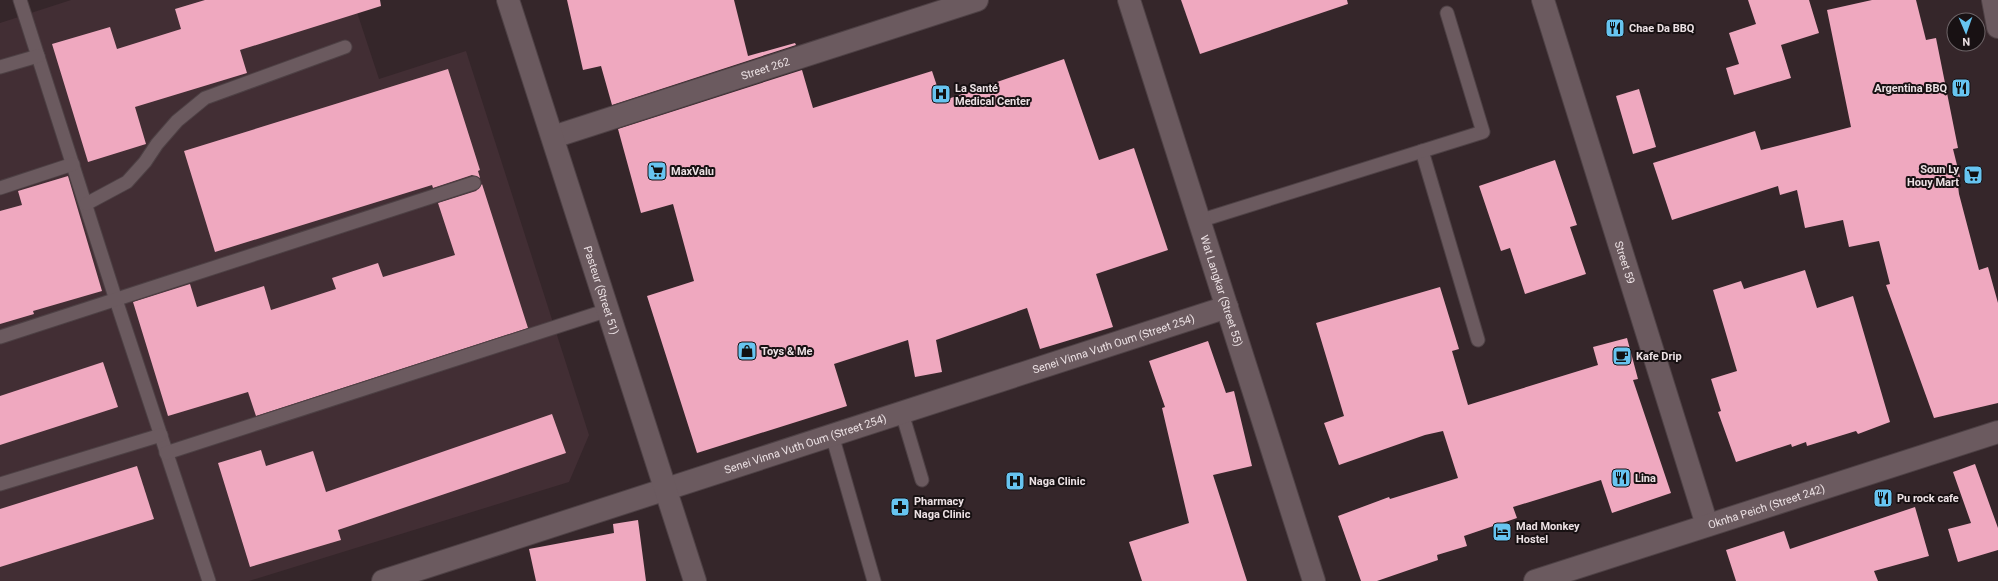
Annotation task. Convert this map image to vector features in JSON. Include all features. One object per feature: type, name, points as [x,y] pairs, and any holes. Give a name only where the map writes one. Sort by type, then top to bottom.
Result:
[{"type":"street","name":"Pasteur (Street 51)","points":[[508,0],[695,581]]},
{"type":"street","name":"Street 262","points":[[553,137],[977,0]]},
{"type":"street","name":"Wat Langkar (Street 55)","points":[[1129,0],[1314,581]]},
{"type":"street","name":"Street 59","points":[[1543,0],[1707,525]]},
{"type":"street","points":[[1993,0],[1998,27]]},
{"type":"street","name":"Senei Vinna Vuth Oum (Street 254)","points":[[383,581],[1227,307]]},
{"type":"street","name":"Oknha Peich (Street 242)","points":[[1535,581],[1998,432]]},
{"type":"lane","points":[[20,0],[166,454],[209,581]]},
{"type":"lane","points":[[1199,220],[1483,132],[1447,13]]},
{"type":"lane","points":[[86,204],[127,182],[145,162],[157,144],[177,121],[205,98],[345,47]]},
{"type":"lane","points":[[0,68],[38,56]]},
{"type":"lane","points":[[1422,151],[1478,340]]},
{"type":"lane","points":[[0,188],[73,164]]},
{"type":"lane","points":[[0,336],[116,300],[474,183]]},
{"type":"lane","points":[[166,454],[608,310]]},
{"type":"lane","points":[[902,413],[922,480]]},
{"type":"lane","points":[[0,484],[161,435]]},
{"type":"lane","points":[[832,435],[874,581]]},
{"type":"shaded area","points":[[71,0],[353,0],[379,79],[466,51],[589,435],[569,482],[249,581],[0,581],[0,23]]},
{"type":"building","points":[[205,0],[380,0],[381,6],[240,50],[247,73],[135,107],[146,144],[88,162],[52,44],[110,27],[117,49],[181,29],[175,9]]},
{"type":"building","points":[[567,0],[734,0],[748,56],[795,43],[796,45],[612,105],[601,66],[583,70]]},
{"type":"building","points":[[1181,0],[1347,0],[1348,4],[1200,54]]},
{"type":"building","points":[[1748,0],[1809,0],[1819,33],[1781,45],[1791,78],[1734,95],[1726,68],[1739,64],[1729,33],[1756,24]]},
{"type":"building","points":[[1872,0],[1916,0],[1926,40],[1936,38],[1958,148],[1953,149],[1960,177],[1957,178],[1959,194],[1979,270],[1988,267],[1998,303],[1998,403],[1934,418],[1886,285],[1890,284],[1879,241],[1849,247],[1843,220],[1805,228],[1797,190],[1780,195],[1778,186],[1672,220],[1653,163],[1755,131],[1761,150],[1851,127],[1827,10]]},
{"type":"building","points":[[1064,59],[1099,160],[1134,148],[1168,250],[1096,274],[1113,327],[1040,349],[1027,308],[936,340],[942,372],[915,377],[908,340],[834,364],[847,406],[697,453],[647,296],[694,281],[673,204],[641,213],[618,129],[802,70],[813,108],[932,71],[942,101]]},
{"type":"building","points":[[448,69],[480,170],[478,171],[480,178],[472,175],[433,188],[432,185],[215,252],[184,151]]},
{"type":"building","points":[[1639,89],[1656,147],[1633,154],[1616,96]]},
{"type":"building","points":[[1555,160],[1577,225],[1570,227],[1586,274],[1525,294],[1510,248],[1501,251],[1479,186]]},
{"type":"building","points":[[68,176],[102,291],[33,311],[34,314],[0,324],[0,211],[22,205],[18,191]]},
{"type":"building","points":[[482,184],[528,328],[256,416],[248,392],[168,416],[133,302],[190,284],[197,307],[264,286],[271,310],[336,289],[332,278],[378,263],[383,277],[455,255],[438,203],[476,191]]},
{"type":"building","points":[[1805,270],[1817,308],[1853,296],[1890,422],[1858,434],[1856,431],[1807,446],[1806,442],[1792,447],[1791,444],[1736,462],[1718,412],[1721,411],[1711,379],[1737,371],[1713,290],[1741,281],[1744,289]]},
{"type":"building","points":[[1440,287],[1459,349],[1452,351],[1468,405],[1598,365],[1593,347],[1627,338],[1638,379],[1633,380],[1671,493],[1612,513],[1601,480],[1513,507],[1517,518],[1464,536],[1467,546],[1437,555],[1438,560],[1377,581],[1361,581],[1338,516],[1389,497],[1390,499],[1458,478],[1443,431],[1425,435],[1339,465],[1324,423],[1344,416],[1316,323]]},
{"type":"building","points":[[1208,341],[1226,393],[1234,391],[1252,466],[1213,475],[1247,581],[1142,581],[1129,542],[1189,523],[1162,408],[1165,407],[1149,361]]},
{"type":"building","points":[[103,362],[118,407],[0,445],[0,396]]},
{"type":"building","points":[[552,414],[566,453],[338,530],[341,540],[250,567],[218,463],[261,450],[266,466],[313,451],[326,492]]},
{"type":"building","points":[[1975,464],[1998,528],[1998,550],[1958,562],[1948,529],[1971,523],[1953,472]]},
{"type":"building","points":[[137,466],[154,519],[0,567],[0,509]]},
{"type":"building","points":[[1915,507],[1929,556],[1874,571],[1878,581],[1736,581],[1726,550],[1784,531],[1790,549]]},
{"type":"building","points":[[638,520],[646,581],[536,581],[529,549],[614,533],[613,524]]},
{"type":"place","name":"Chae Da BBQ","points":[[1615,28]]},
{"type":"place","name":"Argentina BBQ","points":[[1961,88]]},
{"type":"place","name":"La Santé Medical Center","points":[[941,94]]},
{"type":"place","name":"MaxValu","points":[[657,171]]},
{"type":"place","name":"Soun Ly Houy Mart","points":[[1973,175]]},
{"type":"place","name":"Toys & Me","points":[[747,351]]},
{"type":"place","name":"Kafe Drip","points":[[1622,356]]},
{"type":"place","name":"Lina","points":[[1621,478]]},
{"type":"place","name":"Naga Clinic","points":[[1015,481]]},
{"type":"place","name":"Pu rock cafe","points":[[1883,498]]},
{"type":"place","name":"Pharmacy Naga Clinic","points":[[900,507]]},
{"type":"place","name":"Mad Monkey Hostel","points":[[1502,532]]}]
